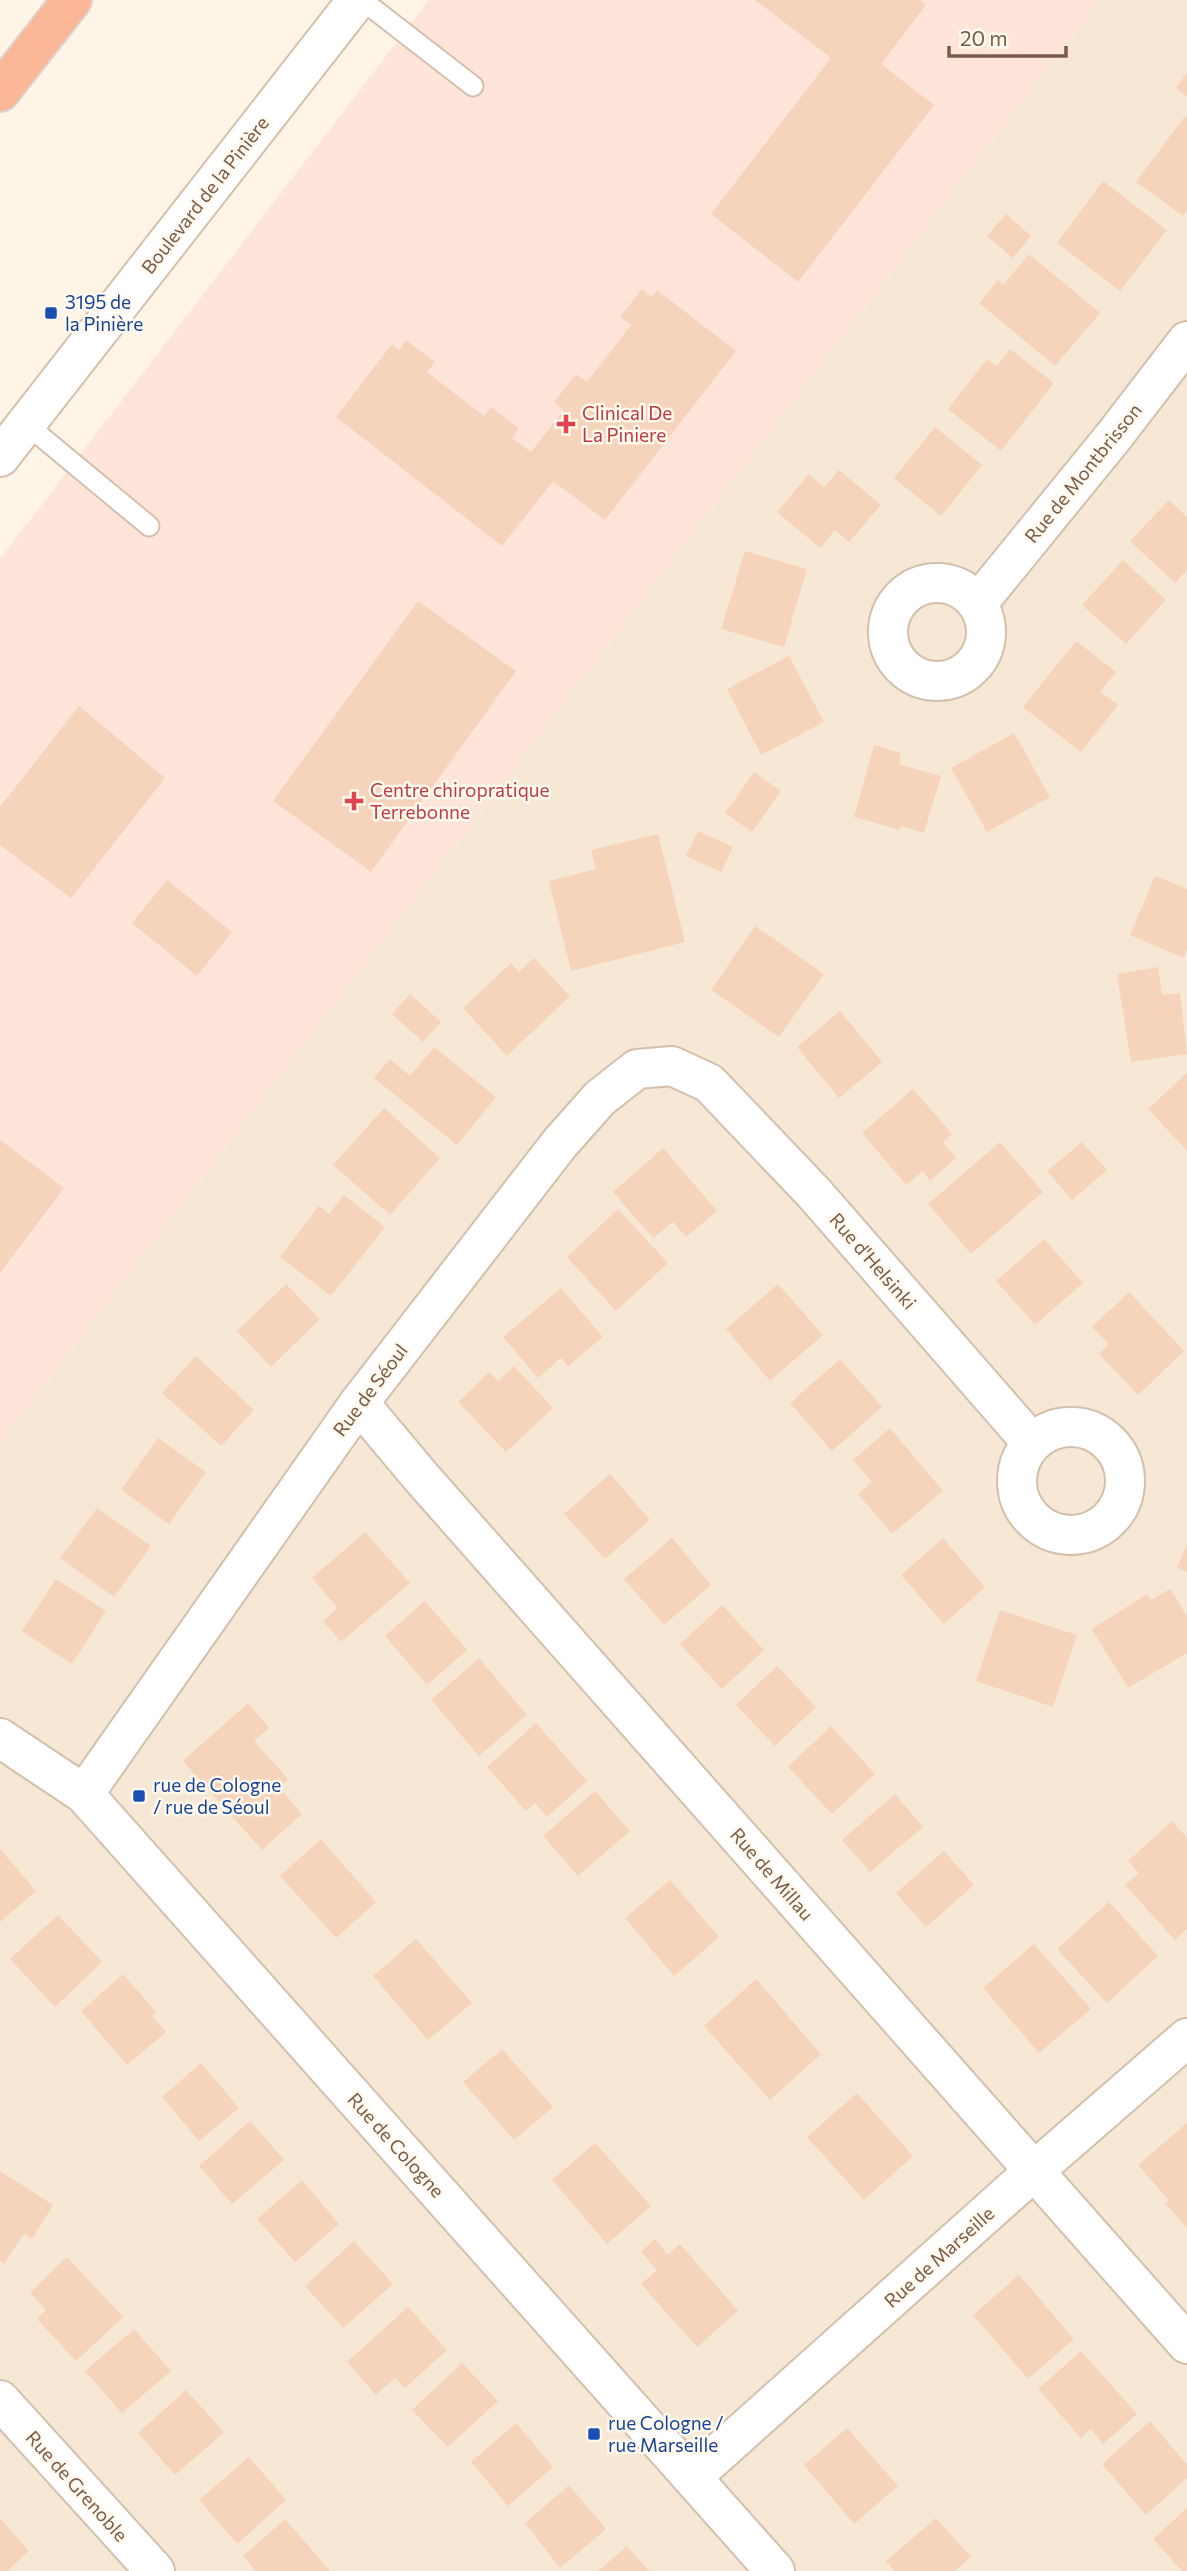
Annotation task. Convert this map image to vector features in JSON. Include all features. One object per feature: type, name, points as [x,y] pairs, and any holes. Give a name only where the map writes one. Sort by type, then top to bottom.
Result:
[{"type":"highway","points":[[0,92],[72,0]]},
{"type":"street","name":"Boulevard de la Pinière","points":[[0,457],[360,0]]},
{"type":"street","name":"Rue de Montbrisson","points":[[978,603],[1114,436],[1187,341]]},
{"type":"street","name":"Rue de Séoul","points":[[84,1794],[359,1403],[560,1143],[600,1098],[637,1069],[672,1066],[709,1083]]},
{"type":"street","name":"Rue d'Helsinki","points":[[709,1083],[814,1193],[1031,1443]]},
{"type":"street","name":"Rue de Millau","points":[[359,1403],[421,1477],[1187,2344]]},
{"type":"street","name":"Rue de Cologne","points":[[0,1738],[84,1794],[775,2571]]},
{"type":"street","name":"Rue de Marseille","points":[[692,2477],[1187,2038]]},
{"type":"street","name":"Rue de Grenoble","points":[[0,2400],[155,2571]]},
{"type":"lane","points":[[360,0],[473,86]]},
{"type":"lane","points":[[26,424],[149,526]]},
{"type":"shaded area","points":[[429,0],[1101,0],[0,1443],[0,559]]},
{"type":"shaded area","points":[[1101,0],[1187,0],[1187,2571],[0,2571],[0,1443]]},
{"type":"building","points":[[755,0],[920,0],[926,5],[881,64],[934,105],[798,282],[711,214],[831,58]]},
{"type":"building","points":[[1187,73],[1187,97],[1176,88]]},
{"type":"building","points":[[1185,116],[1187,210],[1183,216],[1136,182]]},
{"type":"building","points":[[1103,181],[1167,230],[1120,291],[1057,243]]},
{"type":"building","points":[[1006,214],[1031,236],[1013,258],[987,236]]},
{"type":"building","points":[[1029,254],[1100,313],[1055,366],[979,303],[998,280],[1003,285]]},
{"type":"building","points":[[642,289],[652,297],[657,290],[736,351],[605,520],[553,481],[502,546],[336,417],[392,344],[399,350],[406,340],[435,362],[427,372],[484,416],[491,407],[519,428],[512,438],[531,452],[564,410],[554,402],[576,374],[587,382],[631,325],[620,317]]},
{"type":"building","points":[[1010,349],[1054,383],[1001,451],[948,409],[987,359],[997,366]]},
{"type":"building","points":[[935,427],[982,465],[941,516],[894,478]]},
{"type":"building","points":[[839,470],[881,505],[849,542],[835,530],[820,548],[777,512],[809,474],[824,487]]},
{"type":"building","points":[[1169,500],[1187,517],[1187,570],[1175,583],[1130,541]]},
{"type":"building","points":[[745,551],[807,569],[784,647],[721,629]]},
{"type":"building","points":[[1123,560],[1166,600],[1126,644],[1082,605]]},
{"type":"building","points":[[418,601],[516,671],[371,872],[273,801]]},
{"type":"building","points":[[1076,641],[1116,672],[1100,692],[1118,705],[1081,752],[1023,707]]},
{"type":"building","points":[[789,656],[824,722],[761,755],[727,689]]},
{"type":"building","points":[[79,706],[165,778],[71,898],[0,845],[0,807]]},
{"type":"building","points":[[1014,733],[1050,797],[987,832],[951,768]]},
{"type":"building","points":[[874,745],[901,753],[899,764],[941,776],[924,833],[901,826],[900,830],[854,817]]},
{"type":"building","points":[[754,772],[781,791],[752,832],[725,813]]},
{"type":"building","points":[[698,831],[733,847],[721,872],[686,856]]},
{"type":"building","points":[[658,834],[685,942],[571,971],[549,881],[596,869],[591,850]]},
{"type":"building","points":[[1155,876],[1187,889],[1187,949],[1184,958],[1130,935]]},
{"type":"building","points":[[167,880],[232,932],[197,976],[132,923]]},
{"type":"building","points":[[755,926],[824,974],[779,1037],[711,990]]},
{"type":"building","points":[[534,958],[570,996],[507,1056],[463,1008],[511,963],[519,972]]},
{"type":"building","points":[[1158,967],[1162,995],[1180,993],[1187,1054],[1131,1062],[1117,974]]},
{"type":"building","points":[[410,994],[441,1022],[423,1042],[392,1014]]},
{"type":"building","points":[[840,1011],[882,1062],[839,1098],[797,1047]]},
{"type":"building","points":[[434,1047],[496,1097],[457,1145],[374,1078],[390,1059],[410,1076]]},
{"type":"building","points":[[1187,1073],[1187,1151],[1148,1109]]},
{"type":"building","points":[[913,1089],[952,1134],[943,1142],[956,1158],[930,1181],[923,1171],[906,1185],[862,1133]]},
{"type":"building","points":[[384,1108],[440,1158],[390,1215],[333,1165]]},
{"type":"building","points":[[0,1140],[64,1188],[0,1273]]},
{"type":"building","points":[[1000,1142],[1043,1192],[971,1254],[928,1204]]},
{"type":"building","points":[[1082,1142],[1107,1170],[1072,1200],[1047,1171]]},
{"type":"building","points":[[663,1148],[717,1211],[686,1237],[673,1222],[653,1238],[613,1192]]},
{"type":"building","points":[[344,1195],[385,1227],[331,1296],[280,1257],[319,1206],[329,1214]]},
{"type":"building","points":[[618,1209],[668,1263],[616,1311],[567,1257]]},
{"type":"building","points":[[1044,1239],[1083,1283],[1035,1325],[996,1281]]},
{"type":"building","points":[[286,1284],[320,1319],[271,1367],[237,1331]]},
{"type":"building","points":[[778,1284],[823,1335],[770,1381],[726,1329]]},
{"type":"building","points":[[561,1288],[603,1337],[568,1366],[561,1358],[538,1378],[503,1337]]},
{"type":"building","points":[[1129,1292],[1184,1351],[1138,1395],[1099,1354],[1109,1344],[1092,1327]]},
{"type":"building","points":[[196,1356],[254,1410],[221,1446],[162,1393]]},
{"type":"building","points":[[840,1359],[882,1407],[832,1451],[790,1403]]},
{"type":"building","points":[[514,1366],[553,1408],[506,1452],[458,1402],[489,1372],[498,1381]]},
{"type":"building","points":[[890,1428],[943,1491],[892,1534],[858,1494],[872,1482],[853,1460]]},
{"type":"building","points":[[158,1438],[206,1472],[169,1524],[121,1490]]},
{"type":"building","points":[[610,1474],[650,1520],[605,1559],[564,1514]]},
{"type":"building","points":[[97,1508],[151,1546],[114,1597],[60,1558]]},
{"type":"building","points":[[365,1532],[410,1583],[341,1642],[323,1621],[338,1608],[312,1578]]},
{"type":"building","points":[[672,1538],[711,1585],[664,1625],[624,1579]]},
{"type":"building","points":[[943,1538],[985,1587],[944,1624],[901,1575]]},
{"type":"building","points":[[1187,1544],[1187,1572],[1177,1568]]},
{"type":"building","points":[[56,1579],[106,1611],[72,1664],[22,1631]]},
{"type":"building","points":[[1170,1589],[1187,1616],[1187,1653],[1128,1688],[1092,1629],[1147,1594],[1151,1600]]},
{"type":"building","points":[[425,1601],[467,1650],[427,1685],[385,1636]]},
{"type":"building","points":[[722,1605],[764,1650],[722,1689],[680,1644]]},
{"type":"building","points":[[1000,1610],[1077,1635],[1053,1707],[976,1681]]},
{"type":"building","points":[[479,1658],[527,1715],[479,1756],[431,1700]]},
{"type":"building","points":[[777,1666],[816,1707],[775,1746],[736,1705]]},
{"type":"building","points":[[248,1703],[269,1728],[254,1741],[288,1779],[279,1787],[302,1814],[262,1850],[183,1761]]},
{"type":"building","points":[[536,1723],[587,1781],[547,1817],[535,1803],[526,1811],[487,1767]]},
{"type":"building","points":[[831,1726],[875,1774],[832,1814],[788,1767]]},
{"type":"building","points":[[595,1791],[630,1831],[578,1876],[543,1836]]},
{"type":"building","points":[[895,1794],[923,1827],[870,1872],[842,1840]]},
{"type":"building","points":[[1172,1821],[1187,1838],[1187,1929],[1175,1940],[1125,1885],[1139,1873],[1128,1861]]},
{"type":"building","points":[[321,1839],[376,1902],[336,1938],[280,1876]]},
{"type":"building","points":[[0,1849],[36,1891],[0,1922]]},
{"type":"building","points":[[944,1851],[974,1885],[926,1927],[896,1893]]},
{"type":"building","points":[[670,1880],[719,1937],[674,1976],[625,1918]]},
{"type":"building","points":[[1109,1902],[1158,1956],[1107,2003],[1057,1949]]},
{"type":"building","points":[[58,1915],[102,1962],[55,2007],[10,1959]]},
{"type":"building","points":[[416,1939],[472,2003],[428,2040],[373,1976]]},
{"type":"building","points":[[1034,1944],[1091,2009],[1039,2053],[983,1988]]},
{"type":"building","points":[[123,1974],[156,2012],[152,2016],[166,2032],[127,2065],[81,2011]]},
{"type":"building","points":[[756,1979],[821,2054],[770,2100],[704,2026]]},
{"type":"building","points":[[502,2049],[553,2107],[514,2140],[463,2082]]},
{"type":"building","points":[[201,2063],[239,2108],[199,2141],[162,2097]]},
{"type":"building","points":[[857,2093],[913,2156],[864,2200],[807,2137]]},
{"type":"building","points":[[250,2121],[284,2160],[232,2204],[199,2166]]},
{"type":"building","points":[[1187,2123],[1187,2228],[1165,2203],[1169,2200],[1138,2165]]},
{"type":"building","points":[[595,2143],[651,2206],[607,2244],[552,2180]]},
{"type":"building","points":[[0,2171],[53,2205],[32,2239],[24,2234],[4,2264],[0,2261]]},
{"type":"building","points":[[302,2180],[339,2224],[295,2262],[257,2219]]},
{"type":"building","points":[[655,2239],[668,2255],[680,2244],[738,2311],[697,2347],[641,2284],[657,2270],[641,2252]]},
{"type":"building","points":[[354,2241],[393,2284],[343,2328],[305,2286]]},
{"type":"building","points":[[67,2257],[123,2317],[76,2361],[37,2319],[46,2310],[30,2293]]},
{"type":"building","points":[[1019,2275],[1074,2339],[1028,2379],[973,2315]]},
{"type":"building","points":[[408,2307],[447,2350],[405,2388],[395,2378],[376,2395],[347,2362]]},
{"type":"building","points":[[134,2329],[171,2371],[122,2413],[85,2371]]},
{"type":"building","points":[[1081,2351],[1137,2414],[1103,2444],[1091,2429],[1081,2438],[1038,2389]]},
{"type":"building","points":[[462,2363],[498,2401],[448,2447],[412,2410]]},
{"type":"building","points":[[186,2390],[224,2432],[175,2475],[138,2433]]},
{"type":"building","points":[[1150,2421],[1187,2465],[1187,2478],[1146,2515],[1102,2464]]},
{"type":"building","points":[[516,2423],[553,2467],[508,2506],[471,2462]]},
{"type":"building","points":[[847,2428],[898,2486],[854,2524],[804,2465]]},
{"type":"building","points":[[249,2457],[286,2500],[237,2544],[199,2500]]},
{"type":"building","points":[[569,2485],[606,2529],[560,2568],[525,2523]]},
{"type":"building","points":[[1187,2508],[1187,2571],[1182,2571],[1153,2539]]},
{"type":"building","points":[[0,2518],[29,2551],[7,2571],[0,2571]]},
{"type":"building","points":[[936,2518],[971,2557],[954,2571],[894,2571],[886,2561]]},
{"type":"building","points":[[285,2519],[330,2571],[256,2571],[243,2556]]},
{"type":"building","points":[[627,2546],[649,2571],[598,2571]]},
{"type":"place","name":"3195 de la Pinière","points":[[51,313]]},
{"type":"place","name":"Clinical De La Piniere","points":[[566,424]]},
{"type":"place","name":"Centre chiropratique Terrebonne","points":[[354,801]]},
{"type":"place","name":"rue de Cologne / rue de Séoul","points":[[139,1796]]},
{"type":"place","name":"rue Cologne / rue Marseille","points":[[594,2434]]}]
